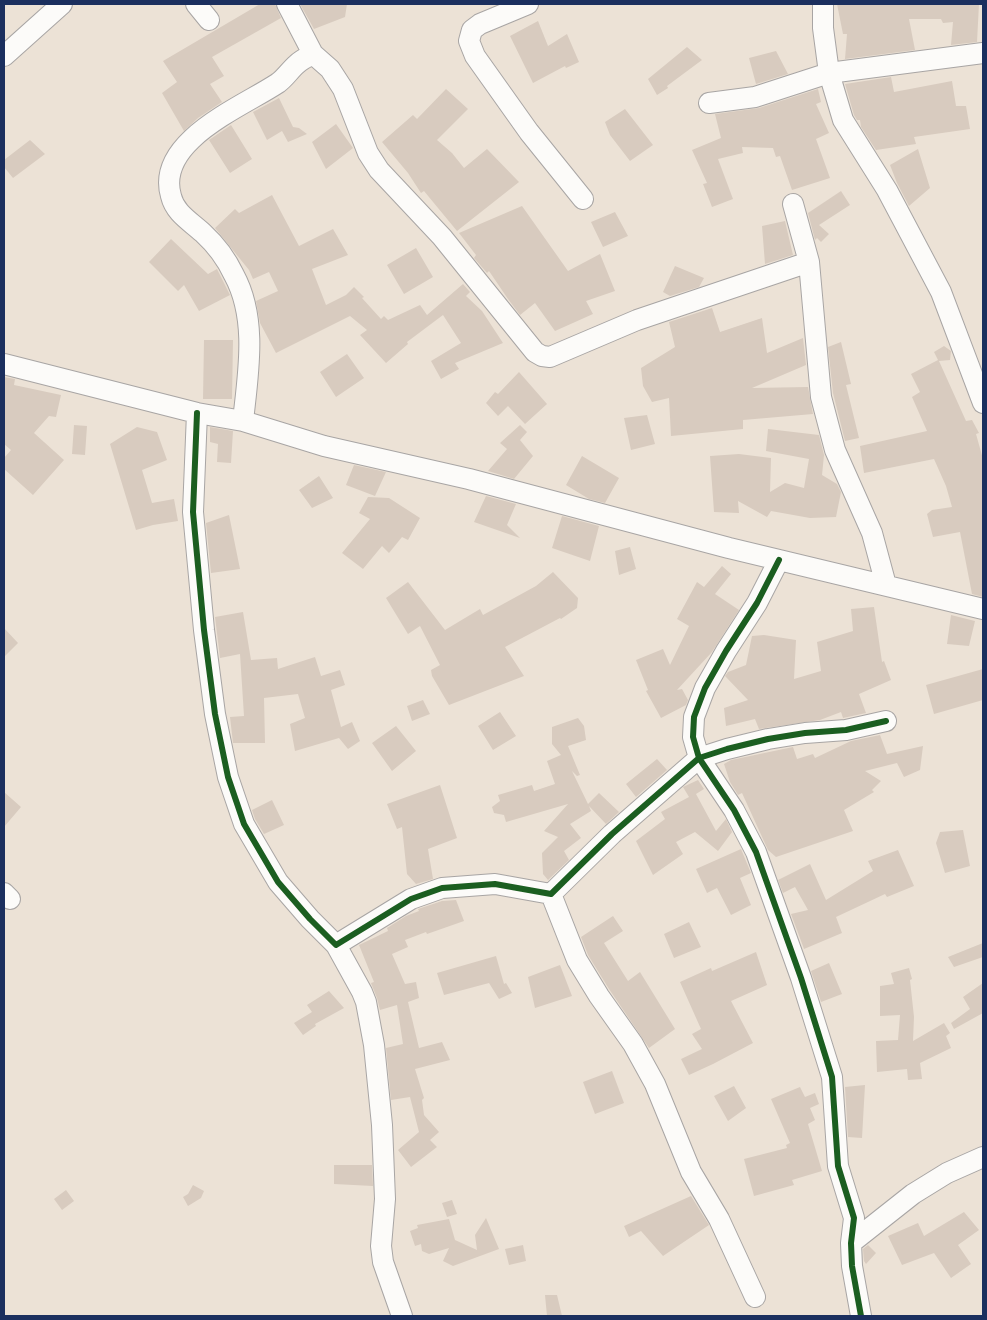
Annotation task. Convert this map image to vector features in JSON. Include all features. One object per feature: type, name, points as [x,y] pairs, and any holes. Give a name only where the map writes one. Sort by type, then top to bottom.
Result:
[{"type":"street","points":[[4,56],[62,4]]},
{"type":"street","points":[[196,4],[209,20]]},
{"type":"street","points":[[287,4],[313,54],[330,69],[344,89],[368,153],[379,170],[442,237],[535,352],[542,356],[550,357],[638,320],[809,262]]},
{"type":"street","points":[[528,4],[480,24],[472,30],[469,41],[475,56],[529,132],[583,199]]},
{"type":"street","points":[[823,4],[823,28],[829,73],[843,120],[887,190],[940,292],[983,403]]},
{"type":"street","points":[[709,103],[755,97],[829,73],[983,53]]},
{"type":"street","points":[[243,421],[250,340],[246,307],[234,276],[214,245],[181,215],[170,196],[169,179],[173,163],[182,148],[195,134],[280,82],[299,63],[313,54]]},
{"type":"street","points":[[793,204],[809,262],[821,397],[835,450],[872,533],[886,585]]},
{"type":"street","points":[[4,364],[197,413],[243,421],[324,446],[469,479],[780,560],[983,608]]},
{"type":"street","points":[[197,413],[194,522],[204,630],[215,714],[228,777],[244,824],[278,882],[310,919],[336,945],[362,992],[374,1045],[382,1125],[385,1198],[383,1262],[402,1316]]},
{"type":"street","points":[[780,560],[757,603],[705,688],[694,717],[693,737],[699,758],[734,810],[756,852],[801,978],[832,1077],[838,1166],[854,1218],[851,1243],[852,1266],[860,1316]]},
{"type":"street","points":[[550,894],[612,834],[699,758],[768,739],[805,733],[846,730],[886,721]]},
{"type":"street","points":[[336,945],[411,899],[442,888],[495,884],[550,894]]},
{"type":"street","points":[[550,894],[577,960],[599,996],[633,1044],[655,1084],[691,1172],[719,1219],[755,1297]]},
{"type":"street","points":[[851,1243],[913,1194],[947,1173],[983,1156]]},
{"type":"building","points":[[260,4],[275,4],[281,18],[212,57],[224,76],[210,84],[222,102],[198,118],[184,131],[162,93],[177,82],[163,61]]},
{"type":"building","points":[[300,4],[347,4],[345,17],[314,29]]},
{"type":"building","points":[[837,4],[979,4],[977,42],[951,45],[953,22],[943,23],[941,19],[909,19],[915,50],[845,59],[847,34],[843,34]]},
{"type":"building","points":[[538,21],[548,46],[567,34],[579,62],[566,68],[565,66],[533,83],[510,36]]},
{"type":"building","points":[[687,47],[702,60],[657,95],[648,79]]},
{"type":"building","points":[[776,51],[788,74],[756,84],[749,58]]},
{"type":"building","points":[[891,77],[894,92],[952,81],[956,106],[966,106],[970,129],[914,137],[916,144],[876,150],[861,127],[860,120],[857,120],[854,115],[845,84]]},
{"type":"building","points":[[446,89],[468,109],[437,140],[452,153],[464,168],[487,149],[519,182],[457,231],[424,191],[421,193],[408,173],[382,142],[413,115],[417,119]]},
{"type":"building","points":[[818,89],[821,102],[816,104],[829,133],[816,139],[830,178],[792,190],[780,156],[776,157],[773,148],[742,147],[743,153],[718,159],[733,199],[712,207],[703,184],[707,183],[692,150],[721,138],[715,114],[759,108]]},
{"type":"building","points":[[279,98],[293,127],[299,128],[307,134],[288,142],[282,131],[267,140],[253,112]]},
{"type":"building","points":[[625,109],[653,145],[630,161],[610,135],[605,122]]},
{"type":"building","points":[[336,124],[353,148],[326,169],[312,142]]},
{"type":"building","points":[[231,125],[252,159],[230,173],[209,140]]},
{"type":"building","points":[[30,140],[45,154],[13,178],[4,167],[4,160]]},
{"type":"building","points":[[918,149],[930,188],[909,206],[890,165]]},
{"type":"building","points":[[841,191],[850,205],[819,225],[829,234],[821,242],[817,238],[815,240],[808,213]]},
{"type":"building","points":[[272,195],[299,246],[333,229],[348,255],[312,269],[326,305],[346,295],[354,287],[381,319],[384,316],[388,320],[420,305],[427,315],[463,284],[470,292],[466,296],[482,311],[503,343],[455,363],[459,369],[441,379],[431,361],[461,343],[443,315],[407,342],[408,344],[386,363],[360,335],[367,330],[350,316],[276,353],[260,323],[256,301],[278,291],[269,272],[253,279],[249,270],[215,228],[235,209],[239,213]]},
{"type":"building","points":[[522,206],[568,271],[600,254],[615,291],[586,301],[593,314],[555,331],[535,303],[520,315],[489,271],[487,273],[474,258],[476,255],[459,233]]},
{"type":"building","points":[[615,212],[628,236],[603,247],[591,222]]},
{"type":"building","points":[[785,221],[793,255],[765,264],[762,226]]},
{"type":"building","points":[[171,239],[208,274],[217,269],[230,295],[199,311],[184,285],[178,291],[149,262]]},
{"type":"building","points":[[416,248],[433,277],[404,294],[387,265]]},
{"type":"building","points":[[675,266],[704,278],[699,287],[670,296],[663,292]]},
{"type":"building","points":[[712,308],[720,332],[762,318],[767,353],[803,338],[806,365],[752,388],[808,387],[813,414],[743,420],[743,429],[671,436],[669,398],[652,402],[643,386],[641,368],[675,347],[669,322]]},
{"type":"building","points":[[204,340],[233,340],[232,399],[203,399]]},
{"type":"building","points":[[841,342],[851,384],[846,385],[859,438],[845,441],[833,393],[828,347]]},
{"type":"building","points":[[944,346],[951,351],[950,360],[939,361],[966,421],[972,420],[979,433],[976,434],[983,459],[983,597],[972,594],[960,532],[933,537],[927,514],[932,510],[952,507],[946,486],[934,459],[864,473],[860,446],[927,431],[912,397],[920,392],[911,374],[938,360],[934,352]]},
{"type":"building","points":[[347,354],[364,378],[336,397],[320,372]]},
{"type":"building","points":[[519,372],[547,404],[525,424],[508,406],[498,416],[486,403],[495,392],[498,394]]},
{"type":"building","points":[[4,377],[15,379],[14,385],[61,395],[56,417],[49,416],[34,433],[64,460],[33,495],[4,469],[4,458],[11,450],[4,444]]},
{"type":"building","points":[[647,415],[655,444],[631,450],[624,418]]},
{"type":"building","points":[[74,425],[87,426],[85,455],[72,454]]},
{"type":"building","points":[[520,425],[527,432],[520,440],[533,456],[514,479],[488,471],[507,449],[500,443]]},
{"type":"building","points":[[137,427],[157,432],[167,460],[142,470],[152,503],[174,499],[178,521],[136,530],[110,444]]},
{"type":"building","points":[[210,427],[233,431],[231,463],[217,462],[218,444],[210,442]]},
{"type":"building","points":[[768,429],[819,435],[824,455],[822,475],[837,484],[841,492],[836,517],[810,518],[771,511],[767,517],[738,501],[739,513],[714,512],[710,456],[739,454],[771,458],[770,492],[785,483],[804,488],[809,459],[766,451]]},
{"type":"building","points":[[582,456],[619,478],[605,503],[589,499],[566,485]]},
{"type":"building","points":[[354,465],[386,472],[375,496],[346,485]]},
{"type":"building","points":[[319,476],[333,498],[312,508],[299,490]]},
{"type":"building","points":[[486,496],[516,504],[507,525],[520,538],[474,522]]},
{"type":"building","points":[[368,497],[389,498],[420,518],[408,540],[402,537],[389,553],[382,546],[363,569],[342,553],[370,519],[359,513]]},
{"type":"building","points":[[229,515],[240,569],[211,573],[206,523]]},
{"type":"building","points":[[562,516],[599,526],[590,561],[552,548]]},
{"type":"building","points":[[630,547],[636,569],[619,575],[615,551]]},
{"type":"building","points":[[722,566],[731,574],[715,594],[739,610],[712,652],[677,690],[682,689],[688,700],[686,705],[661,718],[646,691],[648,690],[636,660],[663,649],[670,665],[689,626],[677,619],[697,582],[704,587]]},
{"type":"building","points":[[553,572],[578,598],[577,608],[561,619],[505,647],[524,676],[449,705],[432,676],[431,670],[440,665],[420,626],[408,634],[386,598],[408,582],[445,630],[480,609],[483,615],[536,586]]},
{"type":"building","points":[[874,607],[882,662],[884,661],[891,680],[859,694],[866,713],[843,718],[841,712],[820,720],[759,729],[755,719],[726,726],[724,708],[748,700],[725,676],[728,672],[746,665],[752,636],[764,635],[796,640],[794,679],[821,671],[817,642],[853,631],[851,609]]},
{"type":"building","points":[[243,612],[251,660],[277,658],[278,669],[315,657],[321,676],[340,670],[345,685],[331,690],[341,727],[352,722],[360,741],[348,749],[339,738],[295,751],[290,724],[305,718],[298,694],[264,698],[265,743],[233,743],[230,717],[244,716],[240,654],[220,658],[215,617]]},
{"type":"building","points":[[951,615],[975,621],[969,646],[947,644]]},
{"type":"building","points":[[4,628],[18,643],[4,657]]},
{"type":"building","points":[[983,669],[983,700],[934,714],[926,685]]},
{"type":"building","points":[[423,700],[430,714],[412,721],[407,706]]},
{"type":"building","points":[[500,712],[516,736],[493,750],[478,726]]},
{"type":"building","points":[[578,718],[584,726],[586,740],[568,746],[580,775],[577,776],[572,771],[588,804],[599,793],[619,812],[606,824],[589,806],[591,811],[570,824],[581,838],[564,851],[569,860],[548,880],[543,874],[542,853],[558,837],[544,831],[568,804],[506,822],[504,815],[494,813],[492,807],[500,801],[498,795],[532,785],[534,791],[555,784],[547,761],[561,755],[552,744],[552,727]]},
{"type":"building","points":[[396,726],[416,751],[392,771],[372,743]]},
{"type":"building","points":[[880,735],[887,754],[923,746],[920,770],[904,777],[897,763],[865,771],[881,781],[872,790],[874,792],[844,810],[853,831],[776,857],[768,850],[742,793],[738,795],[730,782],[724,764],[731,760],[793,747],[797,759],[813,754],[815,758],[851,741]]},
{"type":"building","points":[[657,759],[667,770],[636,797],[626,784]]},
{"type":"building","points":[[698,780],[704,789],[696,794],[716,831],[726,819],[732,832],[718,851],[695,832],[676,842],[683,854],[653,875],[636,841],[665,819],[661,812],[689,797],[683,787]]},
{"type":"building","points":[[440,785],[457,838],[428,849],[433,879],[416,884],[407,874],[402,827],[397,829],[387,804]]},
{"type":"building","points":[[4,792],[21,807],[4,827]]},
{"type":"building","points":[[272,800],[284,825],[264,834],[252,810]]},
{"type":"building","points":[[963,830],[970,866],[945,873],[936,843],[940,832]]},
{"type":"building","points":[[741,849],[751,873],[740,878],[751,905],[731,915],[717,888],[707,893],[696,869]]},
{"type":"building","points":[[898,850],[914,886],[887,897],[885,894],[836,917],[842,933],[804,949],[791,914],[808,910],[795,887],[783,893],[778,880],[810,864],[826,900],[873,871],[868,861]]},
{"type":"building","points":[[456,900],[464,921],[405,940],[408,947],[392,954],[405,984],[416,982],[419,998],[408,1002],[419,1048],[442,1042],[450,1060],[415,1069],[424,1098],[422,1100],[424,1115],[439,1132],[430,1140],[437,1147],[411,1167],[398,1150],[419,1132],[410,1097],[391,1100],[386,1048],[403,1044],[397,1005],[380,1010],[371,983],[374,982],[359,945],[388,931],[387,928],[406,916],[419,911],[418,909],[442,901]]},
{"type":"building","points":[[613,916],[623,931],[604,943],[628,981],[640,972],[675,1029],[649,1048],[588,955],[581,937]]},
{"type":"building","points":[[689,922],[701,947],[674,958],[664,934]]},
{"type":"building","points":[[983,943],[983,957],[954,967],[948,957]]},
{"type":"building","points":[[756,952],[767,985],[731,1001],[753,1043],[689,1075],[681,1059],[702,1049],[692,1034],[701,1029],[680,982],[711,968],[712,971]]},
{"type":"building","points":[[496,956],[504,984],[506,983],[512,993],[499,999],[489,983],[444,995],[437,973]]},
{"type":"building","points":[[829,963],[842,994],[821,1002],[811,971]]},
{"type":"building","points":[[560,965],[572,996],[535,1008],[528,977]]},
{"type":"building","points":[[909,968],[912,979],[910,980],[914,1017],[913,1041],[944,1023],[950,1033],[946,1036],[951,1048],[920,1063],[922,1079],[908,1080],[907,1069],[877,1072],[876,1041],[898,1040],[900,1015],[880,1016],[880,986],[894,984],[891,973]]},
{"type":"building","points":[[983,983],[983,1013],[954,1029],[951,1023],[970,1009],[963,997]]},
{"type":"building","points":[[329,991],[344,1008],[315,1024],[316,1026],[303,1035],[294,1023],[312,1012],[307,1005]]},
{"type":"building","points":[[612,1071],[624,1103],[595,1114],[583,1082]]},
{"type":"building","points":[[865,1085],[862,1138],[848,1137],[845,1087]]},
{"type":"building","points":[[734,1086],[746,1108],[728,1121],[714,1096]]},
{"type":"building","points":[[800,1087],[805,1097],[815,1093],[819,1104],[810,1108],[815,1120],[808,1124],[822,1171],[792,1180],[794,1185],[754,1196],[744,1159],[787,1148],[786,1145],[790,1143],[771,1099]]},
{"type":"building","points":[[334,1165],[372,1165],[373,1186],[334,1184]]},
{"type":"building","points":[[193,1185],[204,1191],[201,1198],[188,1206],[183,1197],[188,1194]]},
{"type":"building","points":[[66,1190],[74,1201],[62,1210],[54,1199]]},
{"type":"building","points":[[691,1196],[709,1225],[663,1256],[641,1231],[629,1237],[624,1226]]},
{"type":"building","points":[[452,1200],[457,1214],[447,1217],[442,1203]]},
{"type":"building","points":[[964,1212],[979,1230],[958,1245],[971,1264],[951,1278],[934,1253],[902,1265],[888,1236],[918,1223],[924,1236]]},
{"type":"building","points":[[486,1218],[499,1249],[453,1266],[443,1261],[449,1248],[429,1254],[422,1251],[421,1244],[415,1246],[410,1231],[418,1228],[417,1225],[449,1219],[455,1240],[477,1250],[475,1235]]},
{"type":"building","points":[[523,1245],[526,1261],[509,1265],[505,1249]]},
{"type":"building","points":[[868,1245],[876,1253],[866,1264],[863,1249]]},
{"type":"building","points":[[545,1295],[557,1295],[562,1316],[547,1316]]},
{"type":"cycle path","points":[[197,413],[193,512],[204,630],[215,714],[228,777],[244,824],[278,882],[310,919],[336,945],[411,899],[442,888],[495,884],[551,894],[612,834],[699,758],[693,737],[694,717],[705,688],[757,603],[779,560]]},
{"type":"cycle path","points":[[861,1316],[852,1266],[851,1243],[854,1218],[838,1166],[832,1077],[801,978],[756,852],[734,810],[699,758],[768,739],[805,733],[846,730],[886,721]]}]
